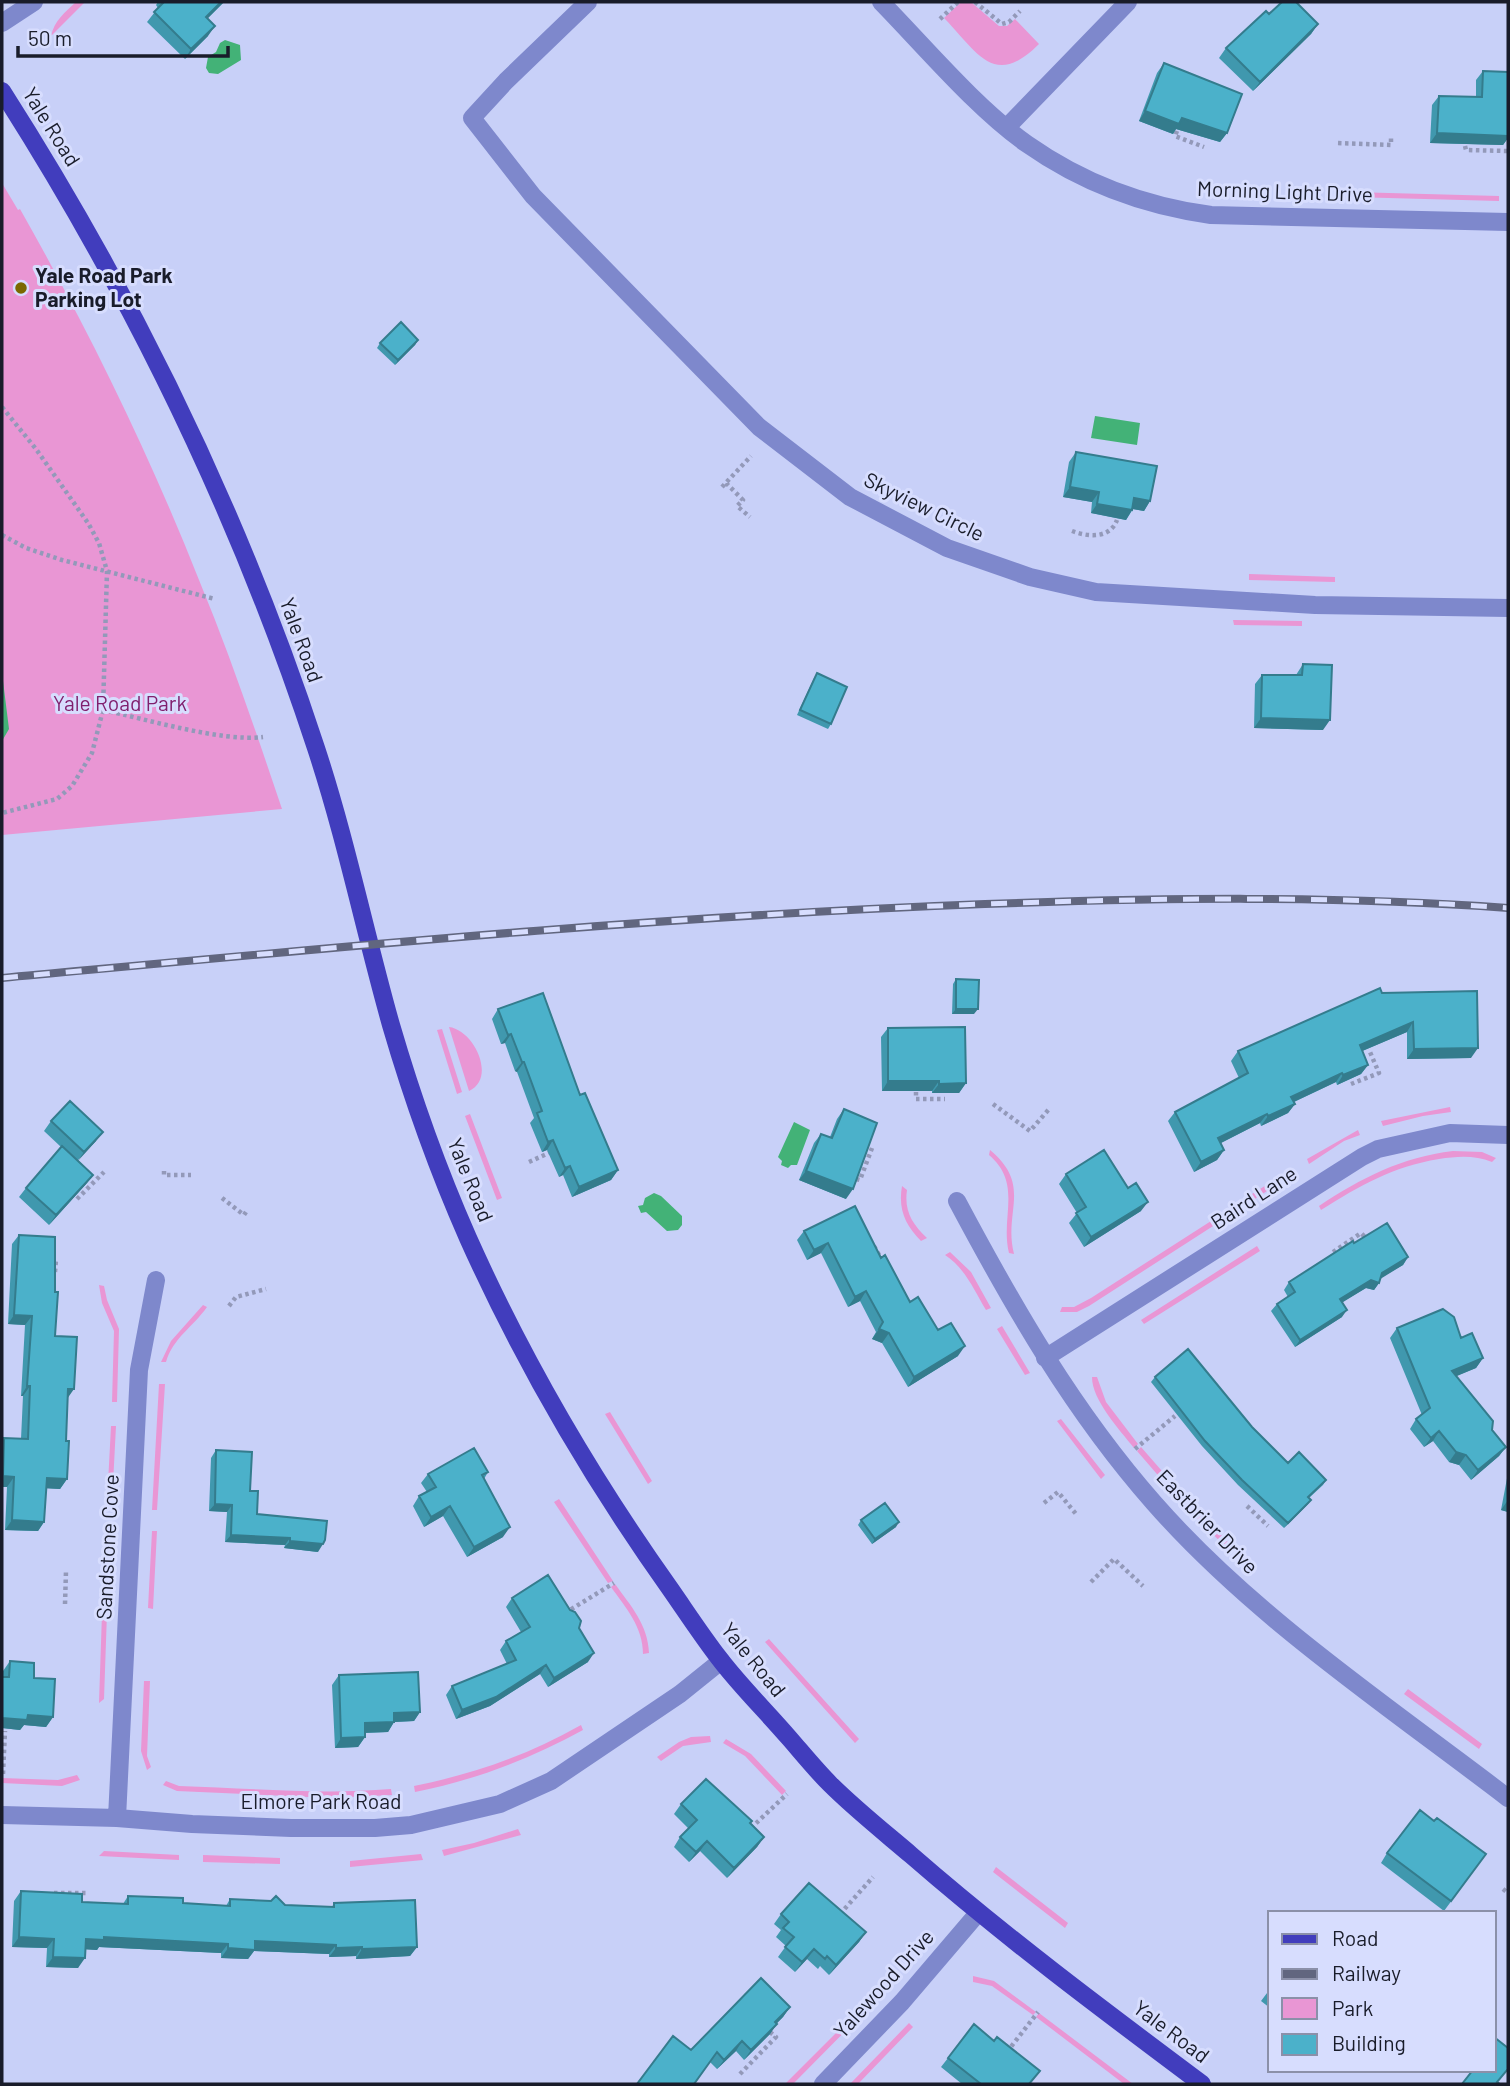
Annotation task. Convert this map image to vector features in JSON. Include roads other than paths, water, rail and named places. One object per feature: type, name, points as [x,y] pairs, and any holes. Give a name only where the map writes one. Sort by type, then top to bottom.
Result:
[{"type":"main road","name":"Yale Road","points":[[2,91],[56,175],[143,334],[232,524],[277,636],[316,749],[405,1069],[436,1159],[467,1236],[535,1376],[563,1426],[619,1517],[721,1661],[830,1785],[1037,1961],[1202,2084]]},
{"type":"street","points":[[2,23],[34,2]]},
{"type":"street","name":"Skyview Circle","points":[[587,2],[472,118],[533,196],[759,427],[850,497],[947,548],[1030,577],[1096,592],[1315,605],[1508,608]]},
{"type":"street","name":"Morning Light Drive","points":[[881,2],[1007,127],[1044,155],[1079,174],[1126,194],[1181,210],[1236,216],[1508,222]]},
{"type":"street","points":[[1007,127],[1128,2]]},
{"type":"street","name":"Baird Lane","points":[[1045,1358],[1378,1149],[1450,1133],[1508,1135]]},
{"type":"street","name":"Eastbrier Drive","points":[[957,1201],[1014,1307],[1070,1398],[1154,1504],[1265,1612],[1508,1798]]},
{"type":"street","name":"Sandstone Cove","points":[[117,1818],[139,1370],[156,1280]]},
{"type":"street","name":"Elmore Park Road","points":[[2,1815],[117,1818],[291,1828],[411,1825],[499,1804],[551,1781],[680,1694],[721,1661]]},
{"type":"street","name":"Yalewood Drive","points":[[822,2084],[884,2023],[978,1913]]},
{"type":"railway","points":[[2,978],[493,934],[862,909],[1181,899],[1377,901],[1508,908]]},
{"type":"place","name":"Yale Road Park Parking Lot","points":[[21,288]]},
{"type":"park label","name":"Yale Road Park","points":[[120,704]]}]
